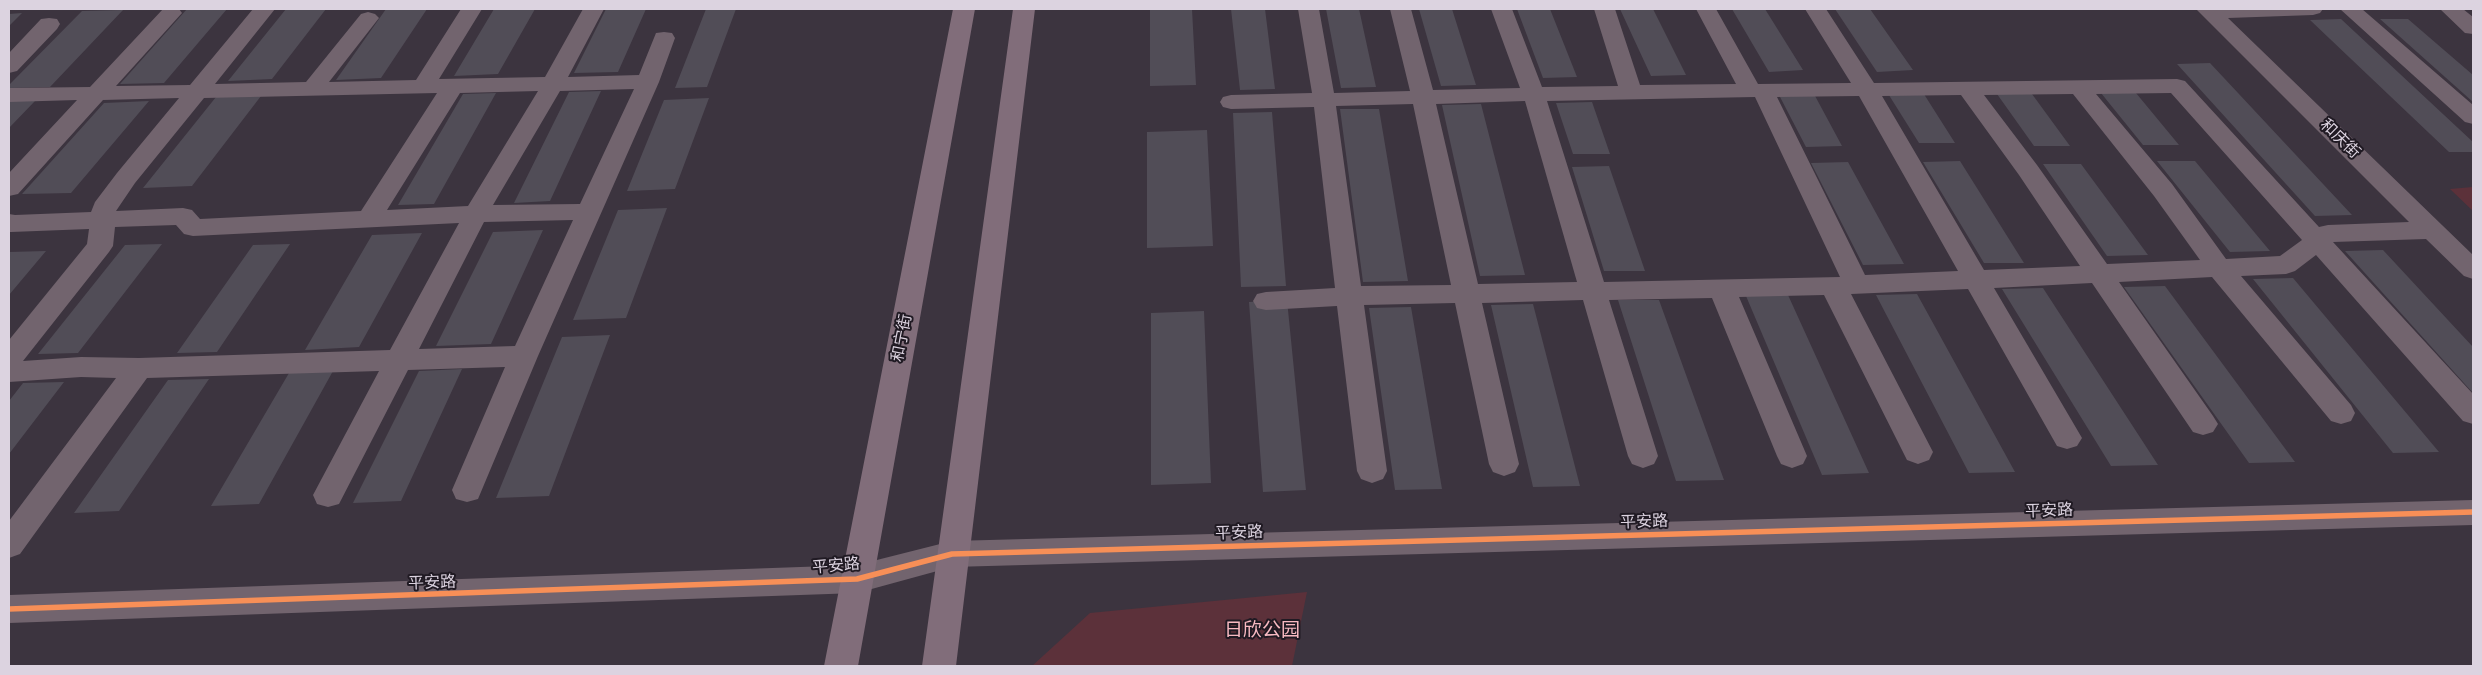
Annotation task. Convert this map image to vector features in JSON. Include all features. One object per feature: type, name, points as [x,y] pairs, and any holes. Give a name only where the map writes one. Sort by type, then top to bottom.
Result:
[{"type":"main road","name":"和宁街","points":[[841,666],[964,9]]},
{"type":"main road","points":[[939,666],[1024,9]]},
{"type":"street","points":[[423,87],[471,9]]},
{"type":"street","points":[[328,495],[476,214],[553,84],[593,9]]},
{"type":"street","points":[[1308,9],[1324,99],[1372,471]]},
{"type":"street","points":[[1400,9],[1423,97],[1504,464]]},
{"type":"street","points":[[1501,9],[1534,95],[1643,456]]},
{"type":"street","points":[[1604,9],[1631,92]]},
{"type":"street","points":[[1706,9],[1757,91],[1918,452]]},
{"type":"street","points":[[1816,9],[1867,90],[2067,438]]},
{"type":"street","points":[[2208,10],[2313,9]]},
{"type":"street","points":[[2350,9],[2473,117]]},
{"type":"street","points":[[2450,9],[2473,28]]},
{"type":"street","points":[[9,359],[100,246],[104,208],[126,178],[264,10]]},
{"type":"street","name":"和庆街","points":[[2208,10],[2473,270]]},
{"type":"street","points":[[9,188],[171,13]]},
{"type":"street","points":[[312,89],[368,18]]},
{"type":"street","points":[[9,66],[49,24]]},
{"type":"street","points":[[467,490],[524,356],[648,82],[664,38]]},
{"type":"street","points":[[9,95],[648,82]]},
{"type":"street","points":[[370,220],[453,86]]},
{"type":"street","points":[[1231,102],[1631,92],[2177,86],[2473,413]]},
{"type":"street","points":[[2079,87],[2163,190],[2219,268],[2341,413]]},
{"type":"street","points":[[1966,88],[2028,170],[2203,424]]},
{"type":"street","points":[[10,224],[183,216],[193,228],[476,214],[589,212]]},
{"type":"street","points":[[1266,301],[1350,296],[1593,293],[1845,286],[2286,265],[2328,233],[2433,230]]},
{"type":"street","points":[[1722,289],[1792,456]]},
{"type":"street","points":[[9,372],[81,367],[139,368],[524,356]]},
{"type":"street","points":[[9,545],[139,368]]},
{"type":"street","name":"平安路","points":[[9,609],[857,578],[952,554],[2473,512]]},
{"type":"green space","points":[[2473,187],[2473,211],[2450,189]]},
{"type":"green space","name":"日欣公园","points":[[1307,592],[1292,666],[1032,666],[1090,613]]},
{"type":"building","points":[[187,9],[227,9],[164,83],[120,84]]},
{"type":"building","points":[[286,9],[326,9],[272,79],[228,81]]},
{"type":"building","points":[[386,9],[427,9],[381,78],[336,80]]},
{"type":"building","points":[[494,9],[535,9],[498,74],[454,76]]},
{"type":"building","points":[[606,9],[646,9],[618,72],[574,73]]},
{"type":"building","points":[[706,9],[736,9],[707,87],[675,88]]},
{"type":"building","points":[[1150,9],[1192,9],[1196,85],[1150,86]]},
{"type":"building","points":[[1231,9],[1265,9],[1275,89],[1240,90]]},
{"type":"building","points":[[1326,9],[1359,9],[1376,87],[1341,88]]},
{"type":"building","points":[[1419,9],[1452,9],[1476,85],[1441,86]]},
{"type":"building","points":[[1517,9],[1550,9],[1577,77],[1543,78]]},
{"type":"building","points":[[1620,9],[1653,9],[1686,75],[1651,76]]},
{"type":"building","points":[[1732,9],[1765,9],[1803,70],[1769,72]]},
{"type":"building","points":[[1835,9],[1870,9],[1913,70],[1877,72]]},
{"type":"building","points":[[123,10],[50,87],[9,88],[9,85],[82,11]]},
{"type":"building","points":[[22,13],[9,26],[9,14]]},
{"type":"building","points":[[2341,19],[2473,142],[2473,152],[2449,152],[2310,20]]},
{"type":"building","points":[[2380,19],[2408,19],[2473,75],[2473,102]]},
{"type":"building","points":[[2210,63],[2352,215],[2315,216],[2177,64]]},
{"type":"building","points":[[601,91],[550,201],[514,203],[569,92]]},
{"type":"building","points":[[1922,91],[1955,143],[1919,143],[1887,92]]},
{"type":"building","points":[[496,93],[434,204],[398,205],[463,94]]},
{"type":"building","points":[[2101,93],[2136,93],[2179,145],[2143,145]]},
{"type":"building","points":[[1814,94],[1842,146],[1806,147],[1779,95]]},
{"type":"building","points":[[1997,94],[2032,94],[2070,146],[2034,146]]},
{"type":"building","points":[[261,96],[192,186],[143,188],[216,97]]},
{"type":"building","points":[[709,98],[675,189],[627,191],[664,100]]},
{"type":"building","points":[[9,101],[35,101],[9,128]]},
{"type":"building","points":[[149,101],[71,193],[22,194],[104,103]]},
{"type":"building","points":[[1592,102],[1610,154],[1573,154],[1556,103]]},
{"type":"building","points":[[1481,104],[1525,275],[1480,276],[1442,105]]},
{"type":"building","points":[[1340,109],[1379,109],[1408,281],[1363,282]]},
{"type":"building","points":[[1272,112],[1286,286],[1241,287],[1233,113]]},
{"type":"building","points":[[1207,130],[1213,246],[1147,248],[1147,132]]},
{"type":"building","points":[[1960,161],[2024,263],[1984,263],[1923,162]]},
{"type":"building","points":[[2157,161],[2195,161],[2270,251],[2230,252]]},
{"type":"building","points":[[1848,162],[1904,264],[1863,265],[1811,163]]},
{"type":"building","points":[[2043,164],[2081,164],[2148,255],[2107,256]]},
{"type":"building","points":[[1609,166],[1645,271],[1604,271],[1572,167]]},
{"type":"building","points":[[667,208],[626,318],[573,320],[618,210]]},
{"type":"building","points":[[543,230],[491,344],[436,346],[493,232]]},
{"type":"building","points":[[422,233],[359,347],[305,350],[372,235]]},
{"type":"building","points":[[162,244],[78,353],[38,354],[125,245]]},
{"type":"building","points":[[290,244],[217,352],[177,353],[253,245]]},
{"type":"building","points":[[2383,250],[2473,347],[2473,393],[2345,251]]},
{"type":"building","points":[[46,251],[9,295],[9,252]]},
{"type":"building","points":[[2293,278],[2439,452],[2393,453],[2253,279]]},
{"type":"building","points":[[2165,286],[2295,462],[2249,463],[2124,287]]},
{"type":"building","points":[[2043,288],[2158,465],[2111,466],[2002,289]]},
{"type":"building","points":[[1917,294],[2015,472],[1969,473],[1876,295]]},
{"type":"building","points":[[1788,295],[1869,473],[1822,475],[1746,296]]},
{"type":"building","points":[[1287,300],[1306,490],[1263,492],[1249,302]]},
{"type":"building","points":[[1618,300],[1659,300],[1724,480],[1676,481]]},
{"type":"building","points":[[1533,304],[1580,486],[1533,487],[1491,305]]},
{"type":"building","points":[[1411,307],[1442,489],[1395,490],[1369,308]]},
{"type":"building","points":[[1204,311],[1211,483],[1151,485],[1151,313]]},
{"type":"building","points":[[610,335],[549,496],[496,498],[562,337]]},
{"type":"building","points":[[462,369],[401,501],[353,503],[419,371]]},
{"type":"building","points":[[333,371],[259,504],[211,506],[289,373]]},
{"type":"building","points":[[209,379],[119,511],[74,513],[168,380]]},
{"type":"building","points":[[64,382],[9,454],[9,401],[23,383]]},
{"type":"cycle path","points":[[9,609],[857,579],[952,554],[2473,512]]}]
